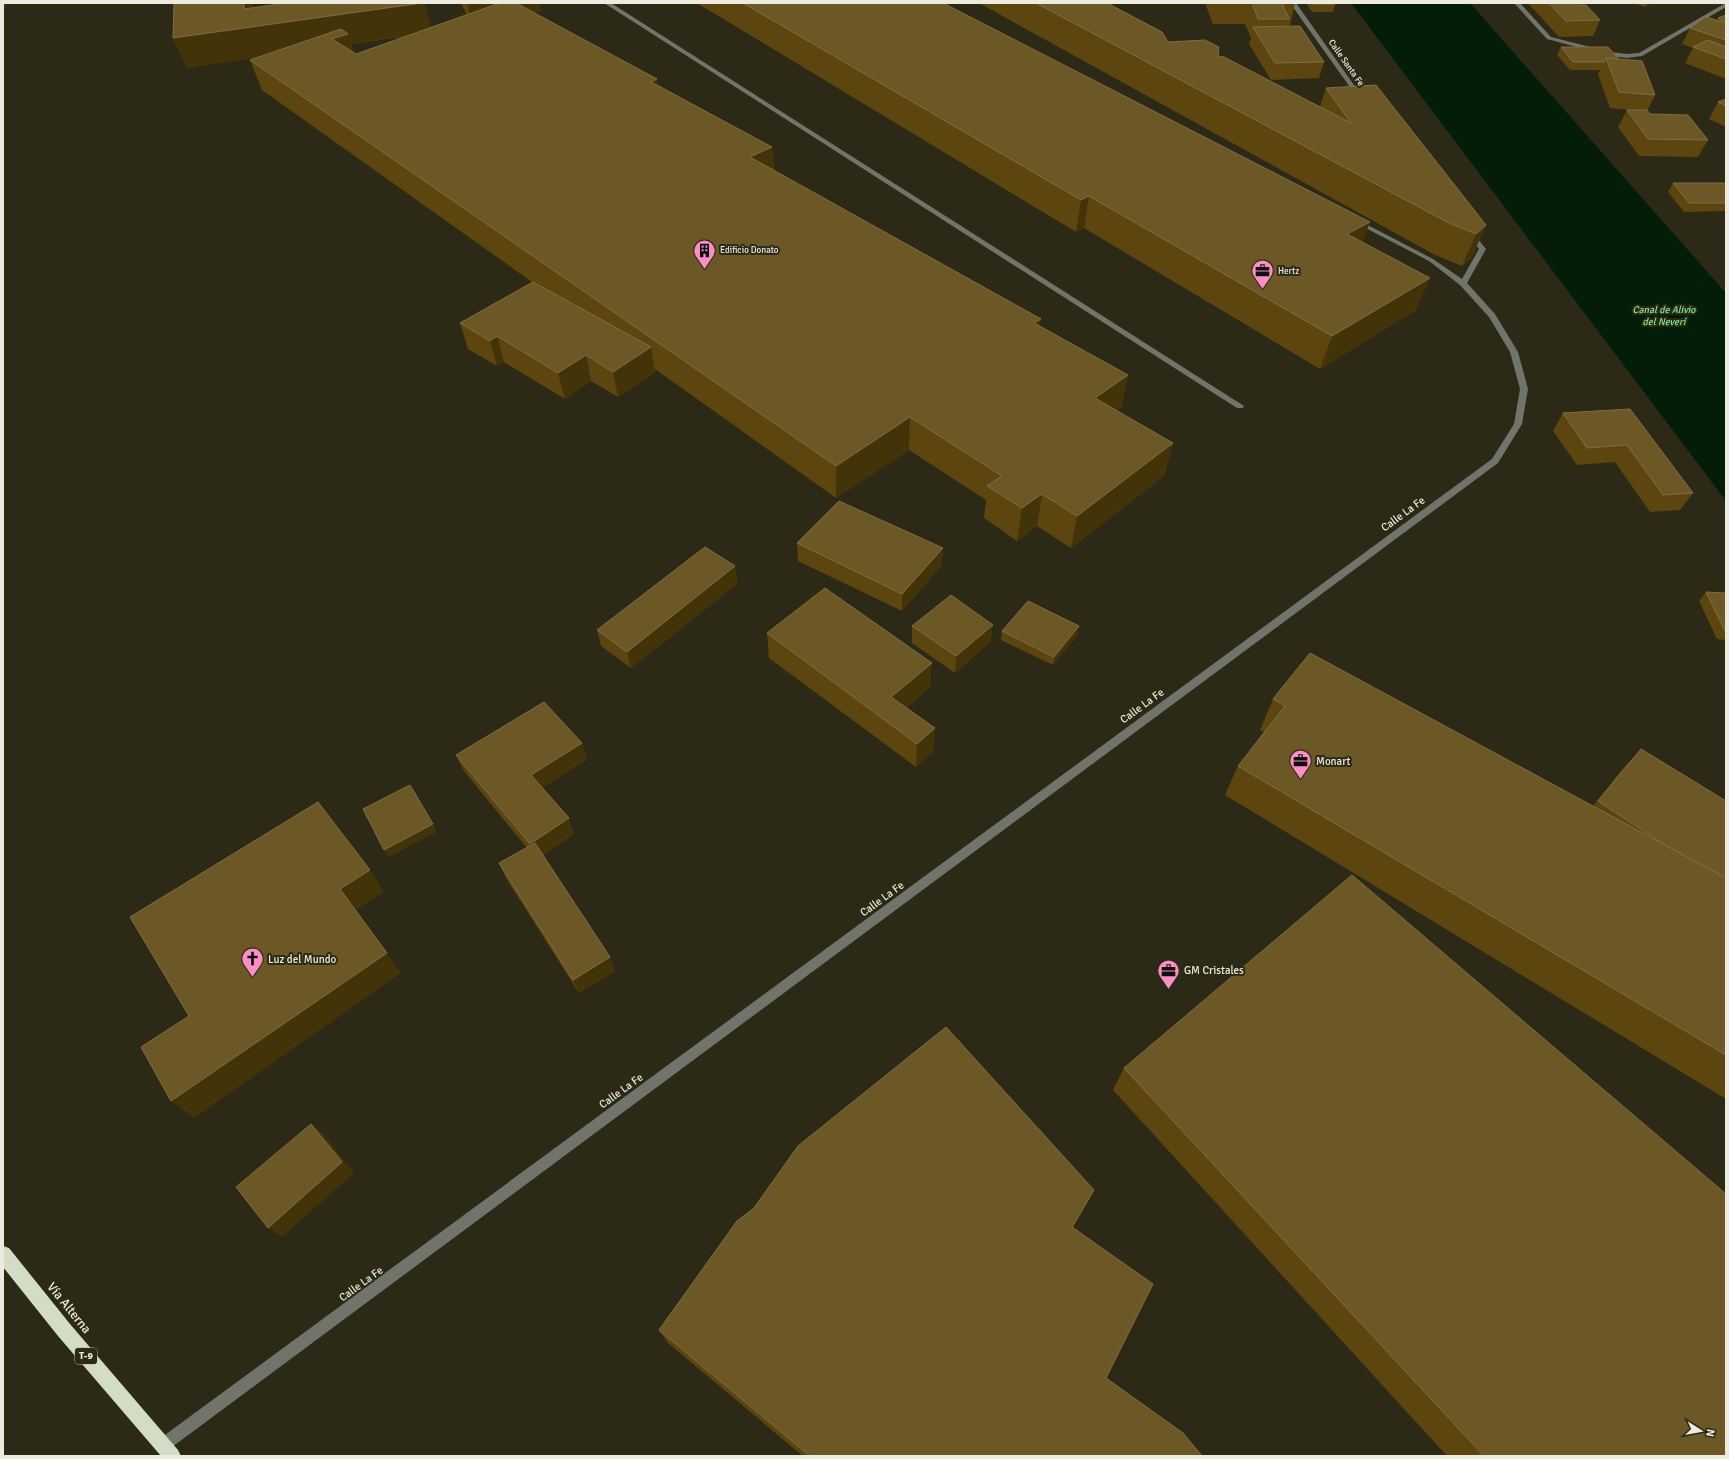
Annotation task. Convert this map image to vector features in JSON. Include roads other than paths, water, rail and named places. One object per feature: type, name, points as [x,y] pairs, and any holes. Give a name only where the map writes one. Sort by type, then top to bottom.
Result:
[{"type":"highway","name":"Vía Alterna","points":[[3,1254],[64,1330],[168,1451]]},
{"type":"street","points":[[607,3],[1240,406]]},
{"type":"street","name":"Calle Santa Fe","points":[[1294,3],[1361,99]]},
{"type":"street","points":[[1518,3],[1549,38],[1610,54],[1627,56],[1640,55],[1726,5]]},
{"type":"street","name":"Calle La Fe","points":[[168,1451],[1495,460],[1518,424],[1524,389],[1514,352],[1492,316],[1463,283],[1431,260],[1348,216]]},
{"type":"street","points":[[1463,283],[1483,249],[1465,227]]},
{"type":"water","name":"Canal de Alivio del Neverí","points":[[1351,3],[1470,3],[1726,293],[1726,501]]},
{"type":"place","name":"Edificio Donato","points":[[705,270]]},
{"type":"place","name":"Hertz","points":[[1262,290]]},
{"type":"place","name":"Monart","points":[[1300,780]]},
{"type":"place","name":"Luz del Mundo","points":[[253,978]]},
{"type":"place","name":"GM Cristales","points":[[1168,990]]}]
